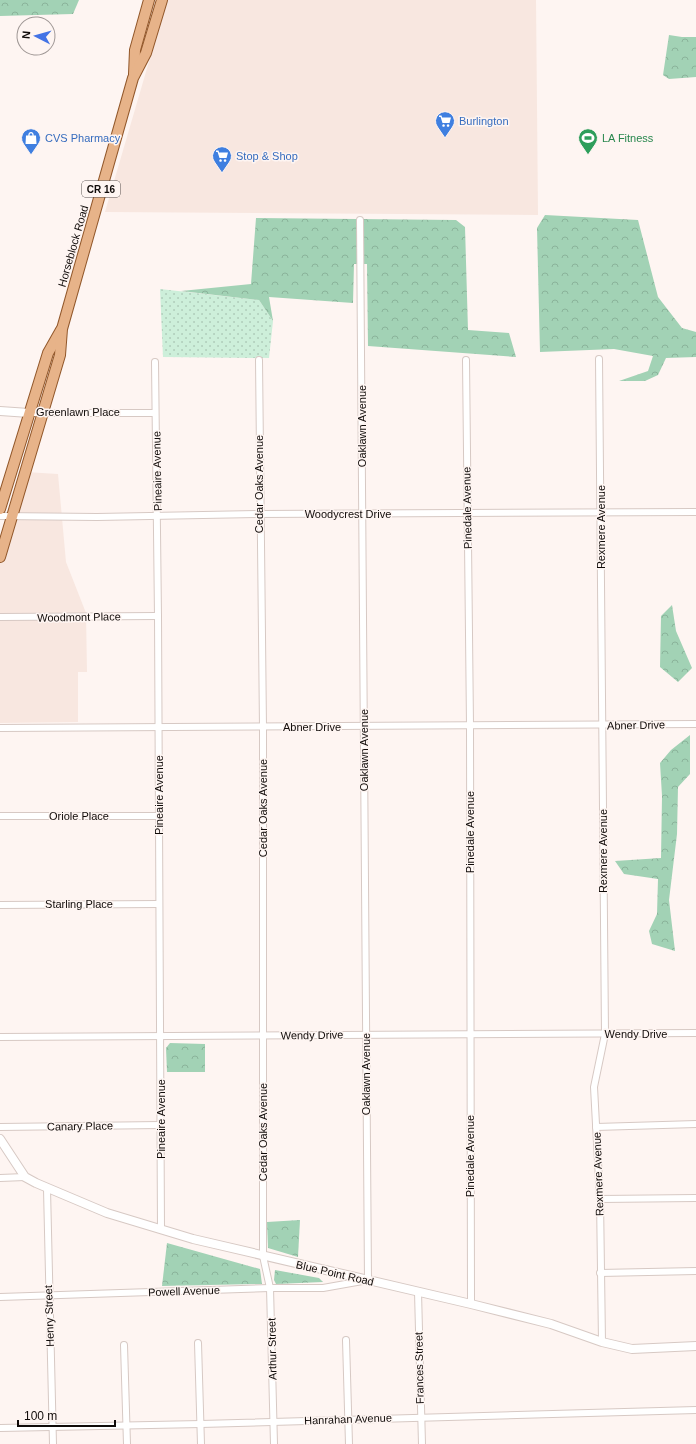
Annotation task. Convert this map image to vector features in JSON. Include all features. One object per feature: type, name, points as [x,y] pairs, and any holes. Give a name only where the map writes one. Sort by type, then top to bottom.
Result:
[{"type":"main road","name":"Horseblock Road","points":[[134,78],[135,50],[149,0]]},
{"type":"main road","name":"Horseblock Road","points":[[0,557],[60,355],[62,329],[134,78],[146,53],[162,0]]},
{"type":"main road","name":"Horseblock Road","points":[[0,509],[48,352],[62,329]]},
{"type":"street","name":"Oaklawn Avenue","points":[[360,220],[368,1280]]},
{"type":"street","name":"Rexmere Avenue","points":[[599,359],[605,1034],[594,1087],[600,1199],[602,1342]]},
{"type":"street","name":"Cedar Oaks Avenue","points":[[258,360],[263,728],[262,1256]]},
{"type":"street","name":"Pinedale Avenue","points":[[466,360],[470,725],[471,1304]]},
{"type":"street","name":"Pineaire Avenue","points":[[155,362],[159,728],[161,1229]]},
{"type":"street","name":"Greenlawn Place","points":[[0,411],[29,413],[156,413]]},
{"type":"street","name":"Woodycrest Drive","points":[[0,516],[696,512]]},
{"type":"street","name":"Woodmont Place","points":[[0,618],[158,616]]},
{"type":"street","name":"Abner Drive","points":[[0,728],[263,728],[696,724]]},
{"type":"street","name":"Oriole Place","points":[[0,816],[159,816]]},
{"type":"street","name":"Starling Place","points":[[0,905],[159,904]]},
{"type":"street","name":"Wendy Drive","points":[[0,1037],[696,1033]]},
{"type":"street","name":"Canary Place","points":[[0,1127],[160,1124]]},
{"type":"street","points":[[596,1127],[696,1124]]},
{"type":"street","name":"Blue Point Road","points":[[0,1140],[24,1177],[47,1189],[107,1213],[193,1239],[551,1324],[602,1342],[632,1349],[696,1346]]},
{"type":"street","points":[[0,1178],[24,1177]]},
{"type":"street","name":"Henry Street","points":[[47,1189],[48,1296],[53,1444]]},
{"type":"street","points":[[600,1199],[696,1198]]},
{"type":"street","name":"Arthur Street","points":[[262,1256],[270,1288],[274,1444]]},
{"type":"street","points":[[600,1273],[696,1271]]},
{"type":"street","name":"Powell Avenue","points":[[0,1297],[270,1288],[323,1288],[368,1280]]},
{"type":"street","name":"Frances Street","points":[[418,1292],[422,1444]]},
{"type":"street","points":[[346,1340],[349,1444]]},
{"type":"street","points":[[198,1342],[201,1444]]},
{"type":"street","points":[[124,1345],[126,1444]]},
{"type":"street","name":"Hanrahan Avenue","points":[[0,1428],[696,1410]]},
{"type":"shaded area","points":[[167,0],[536,0],[538,215],[105,212]]},
{"type":"shaded area","points":[[26,472],[58,474],[66,562],[86,613],[87,672],[78,672],[78,722],[0,723],[0,545]]},
{"type":"green space","points":[[0,0],[79,0],[73,14],[0,16]]},
{"type":"green space","points":[[669,35],[696,37],[696,77],[669,79],[663,75]]},
{"type":"green space","points":[[545,215],[638,220],[658,297],[682,328],[696,332],[696,357],[666,358],[658,375],[645,381],[619,381],[648,371],[653,356],[614,349],[540,352],[537,228]]},
{"type":"green space","points":[[256,218],[456,220],[465,227],[468,330],[509,333],[516,357],[368,346],[367,264],[354,264],[353,303],[269,297],[273,321],[259,300],[181,291],[251,284]]},
{"type":"green space","points":[[160,289],[259,300],[273,321],[269,358],[163,357]]},
{"type":"green space","points":[[672,605],[676,631],[692,668],[678,682],[660,667],[661,616]]},
{"type":"green space","points":[[690,735],[690,774],[678,787],[677,834],[669,900],[675,951],[652,944],[649,931],[657,914],[658,879],[624,874],[615,861],[661,858],[662,796],[660,763],[671,750]]},
{"type":"green space","points":[[170,1043],[205,1044],[205,1072],[167,1072],[166,1048]]},
{"type":"green space","points":[[300,1220],[298,1257],[268,1248],[267,1222]]},
{"type":"green space","points":[[167,1243],[260,1269],[262,1284],[162,1286]]},
{"type":"green space","points":[[275,1270],[319,1278],[323,1282],[276,1284],[274,1280]]},
{"type":"place","name":"Burlington","points":[[445,138]]},
{"type":"place","name":"CVS Pharmacy","points":[[31,155]]},
{"type":"place","name":"LA Fitness","points":[[588,155]]},
{"type":"place","name":"Stop & Shop","points":[[222,173]]}]
